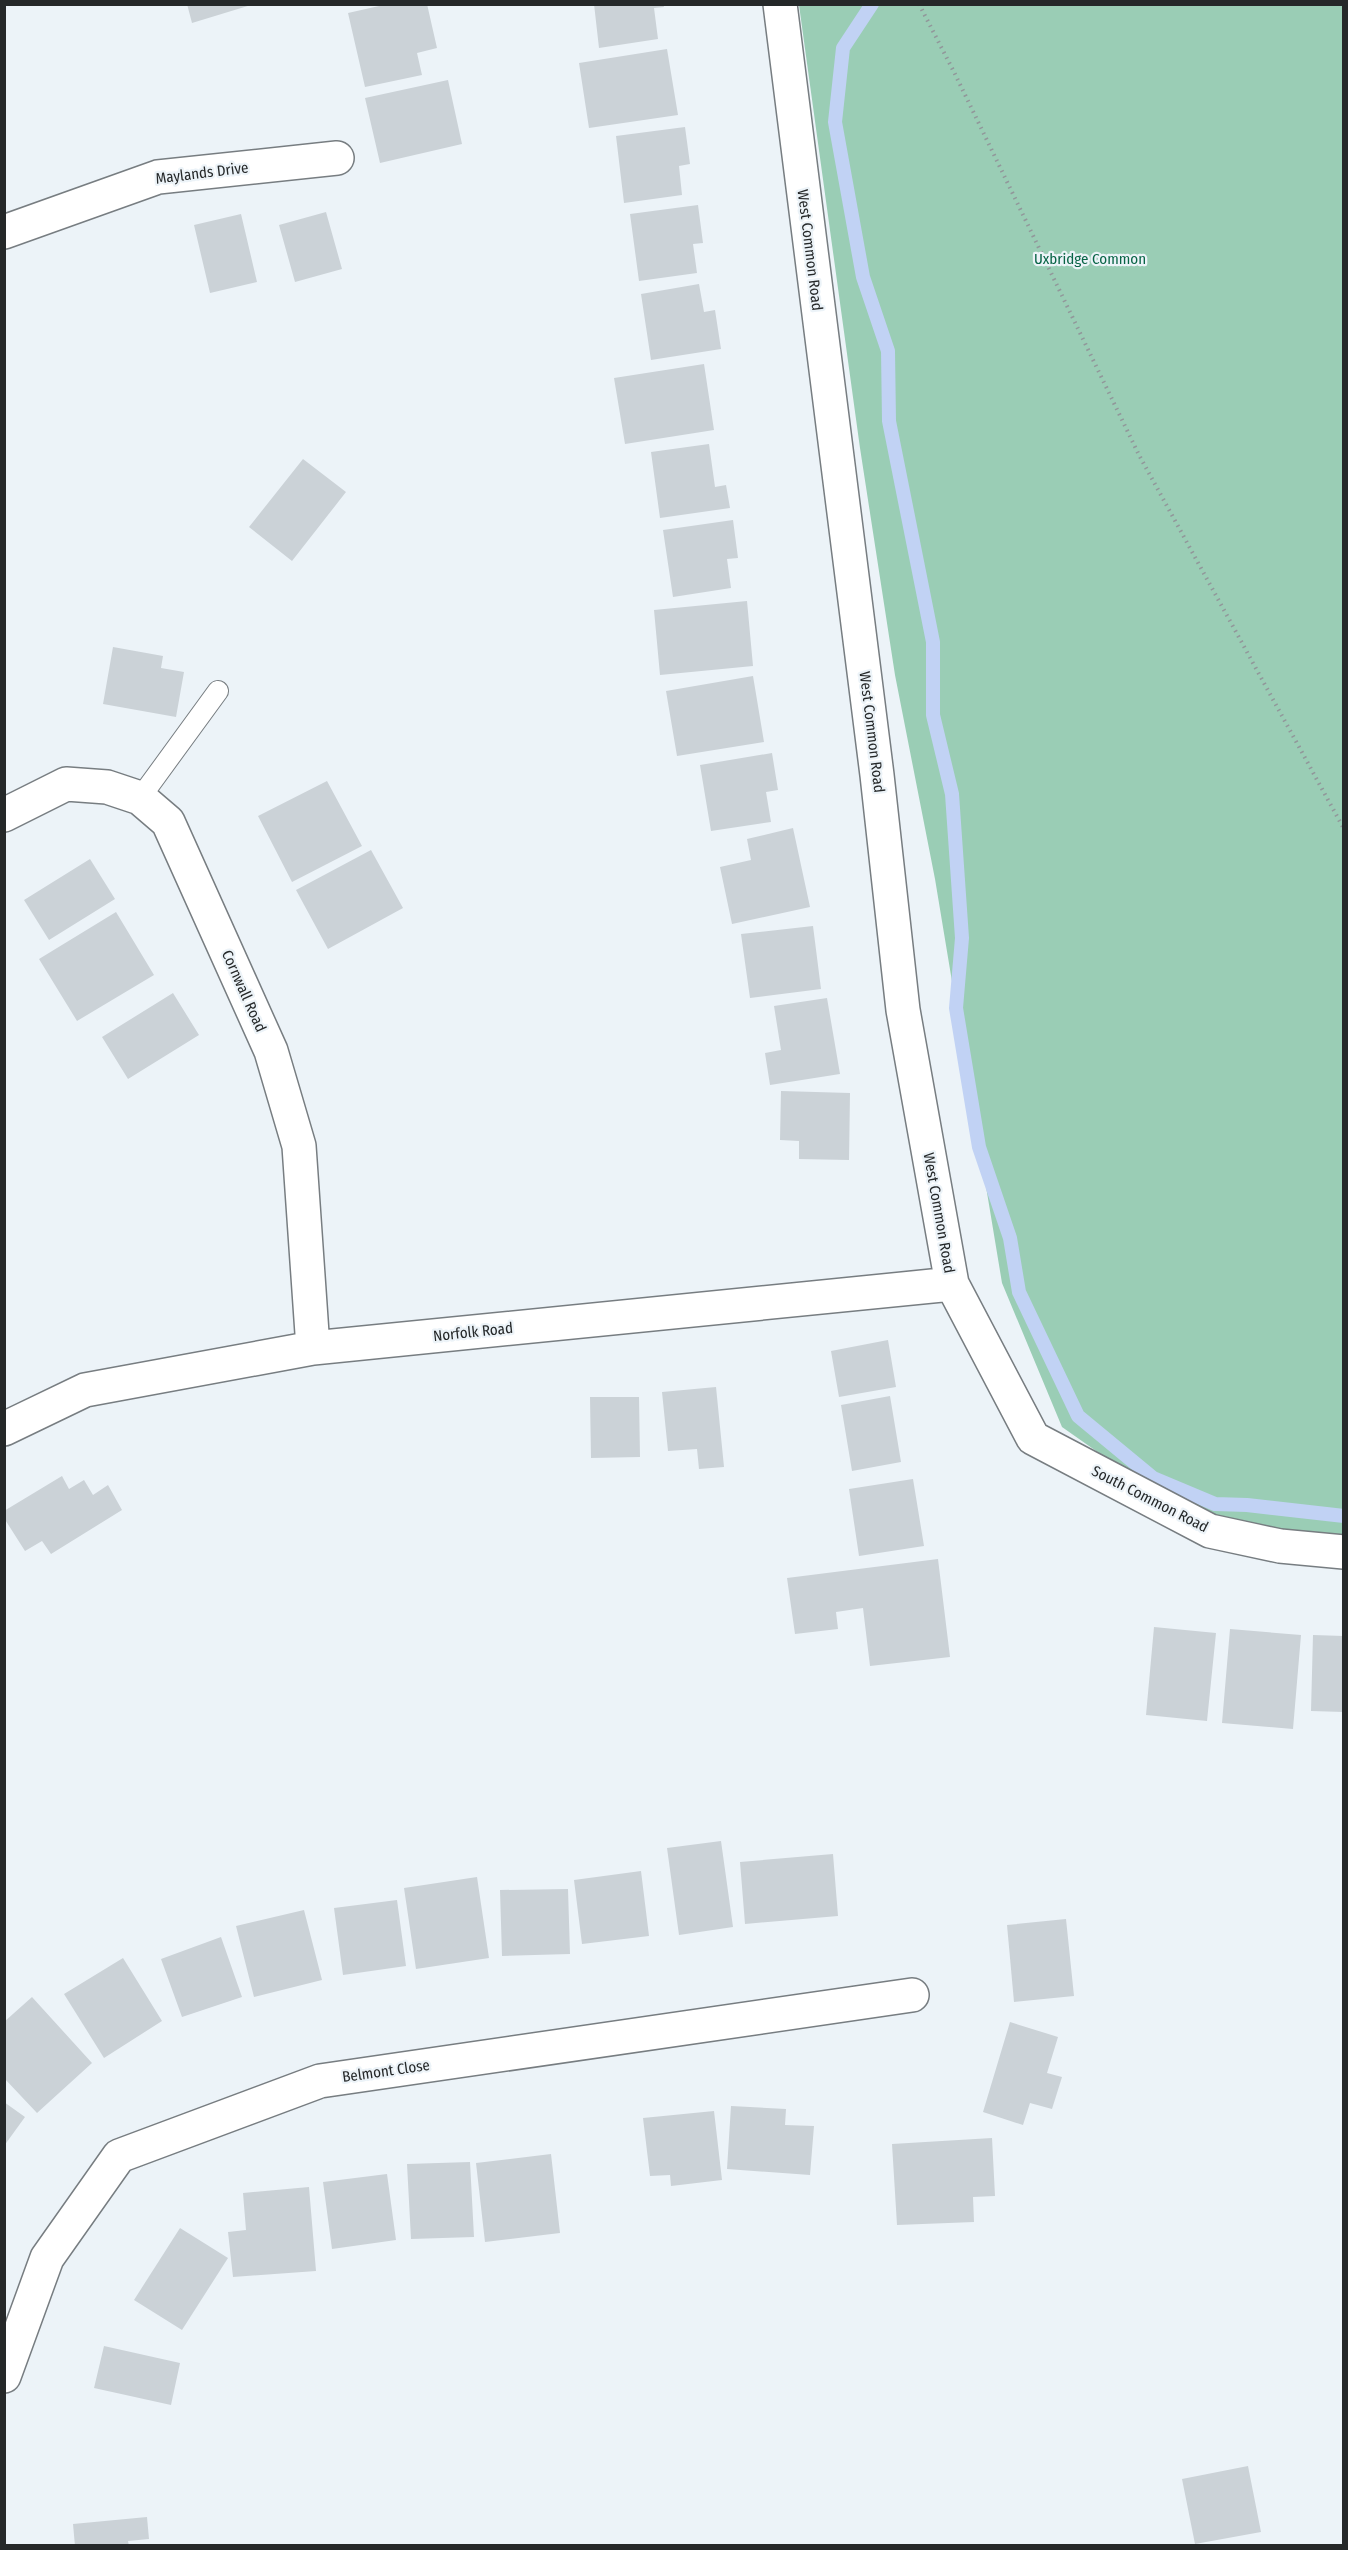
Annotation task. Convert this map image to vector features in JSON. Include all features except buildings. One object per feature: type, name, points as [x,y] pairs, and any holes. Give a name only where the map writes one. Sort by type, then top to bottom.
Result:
[{"type":"street","name":"West Common Road","points":[[780,4],[877,775],[903,1010],[952,1284],[1034,1438]]},
{"type":"street","name":"Maylands Drive","points":[[4,232],[158,177],[337,158]]},
{"type":"street","name":"Cornwall Road","points":[[4,814],[66,784],[107,787],[140,798],[168,822],[271,1051],[299,1146],[313,1348]]},
{"type":"street","name":"Norfolk Road","points":[[4,1429],[85,1390],[313,1348],[952,1284]]},
{"type":"street","name":"South Common Road","points":[[1034,1438],[1210,1531],[1281,1546],[1344,1552]]},
{"type":"street","name":"Belmont Close","points":[[4,2376],[47,2258],[119,2156],[320,2081],[912,1995]]},
{"type":"lane","points":[[140,798],[218,691]]},
{"type":"path","points":[[919,4],[1139,455],[1344,829]]},
{"type":"green space","name":"Uxbridge Common","points":[[799,5],[1343,5],[1343,1552],[1210,1531],[1062,1427],[1002,1283],[935,879],[895,675],[860,448]]},
{"type":"waterway","points":[[872,4],[843,48],[835,122],[863,277],[888,351],[889,421],[933,642],[933,715],[952,794],[962,938],[956,1008],[979,1147],[1010,1238],[1019,1292],[1078,1416],[1153,1478],[1215,1504],[1247,1505],[1344,1516]]}]
